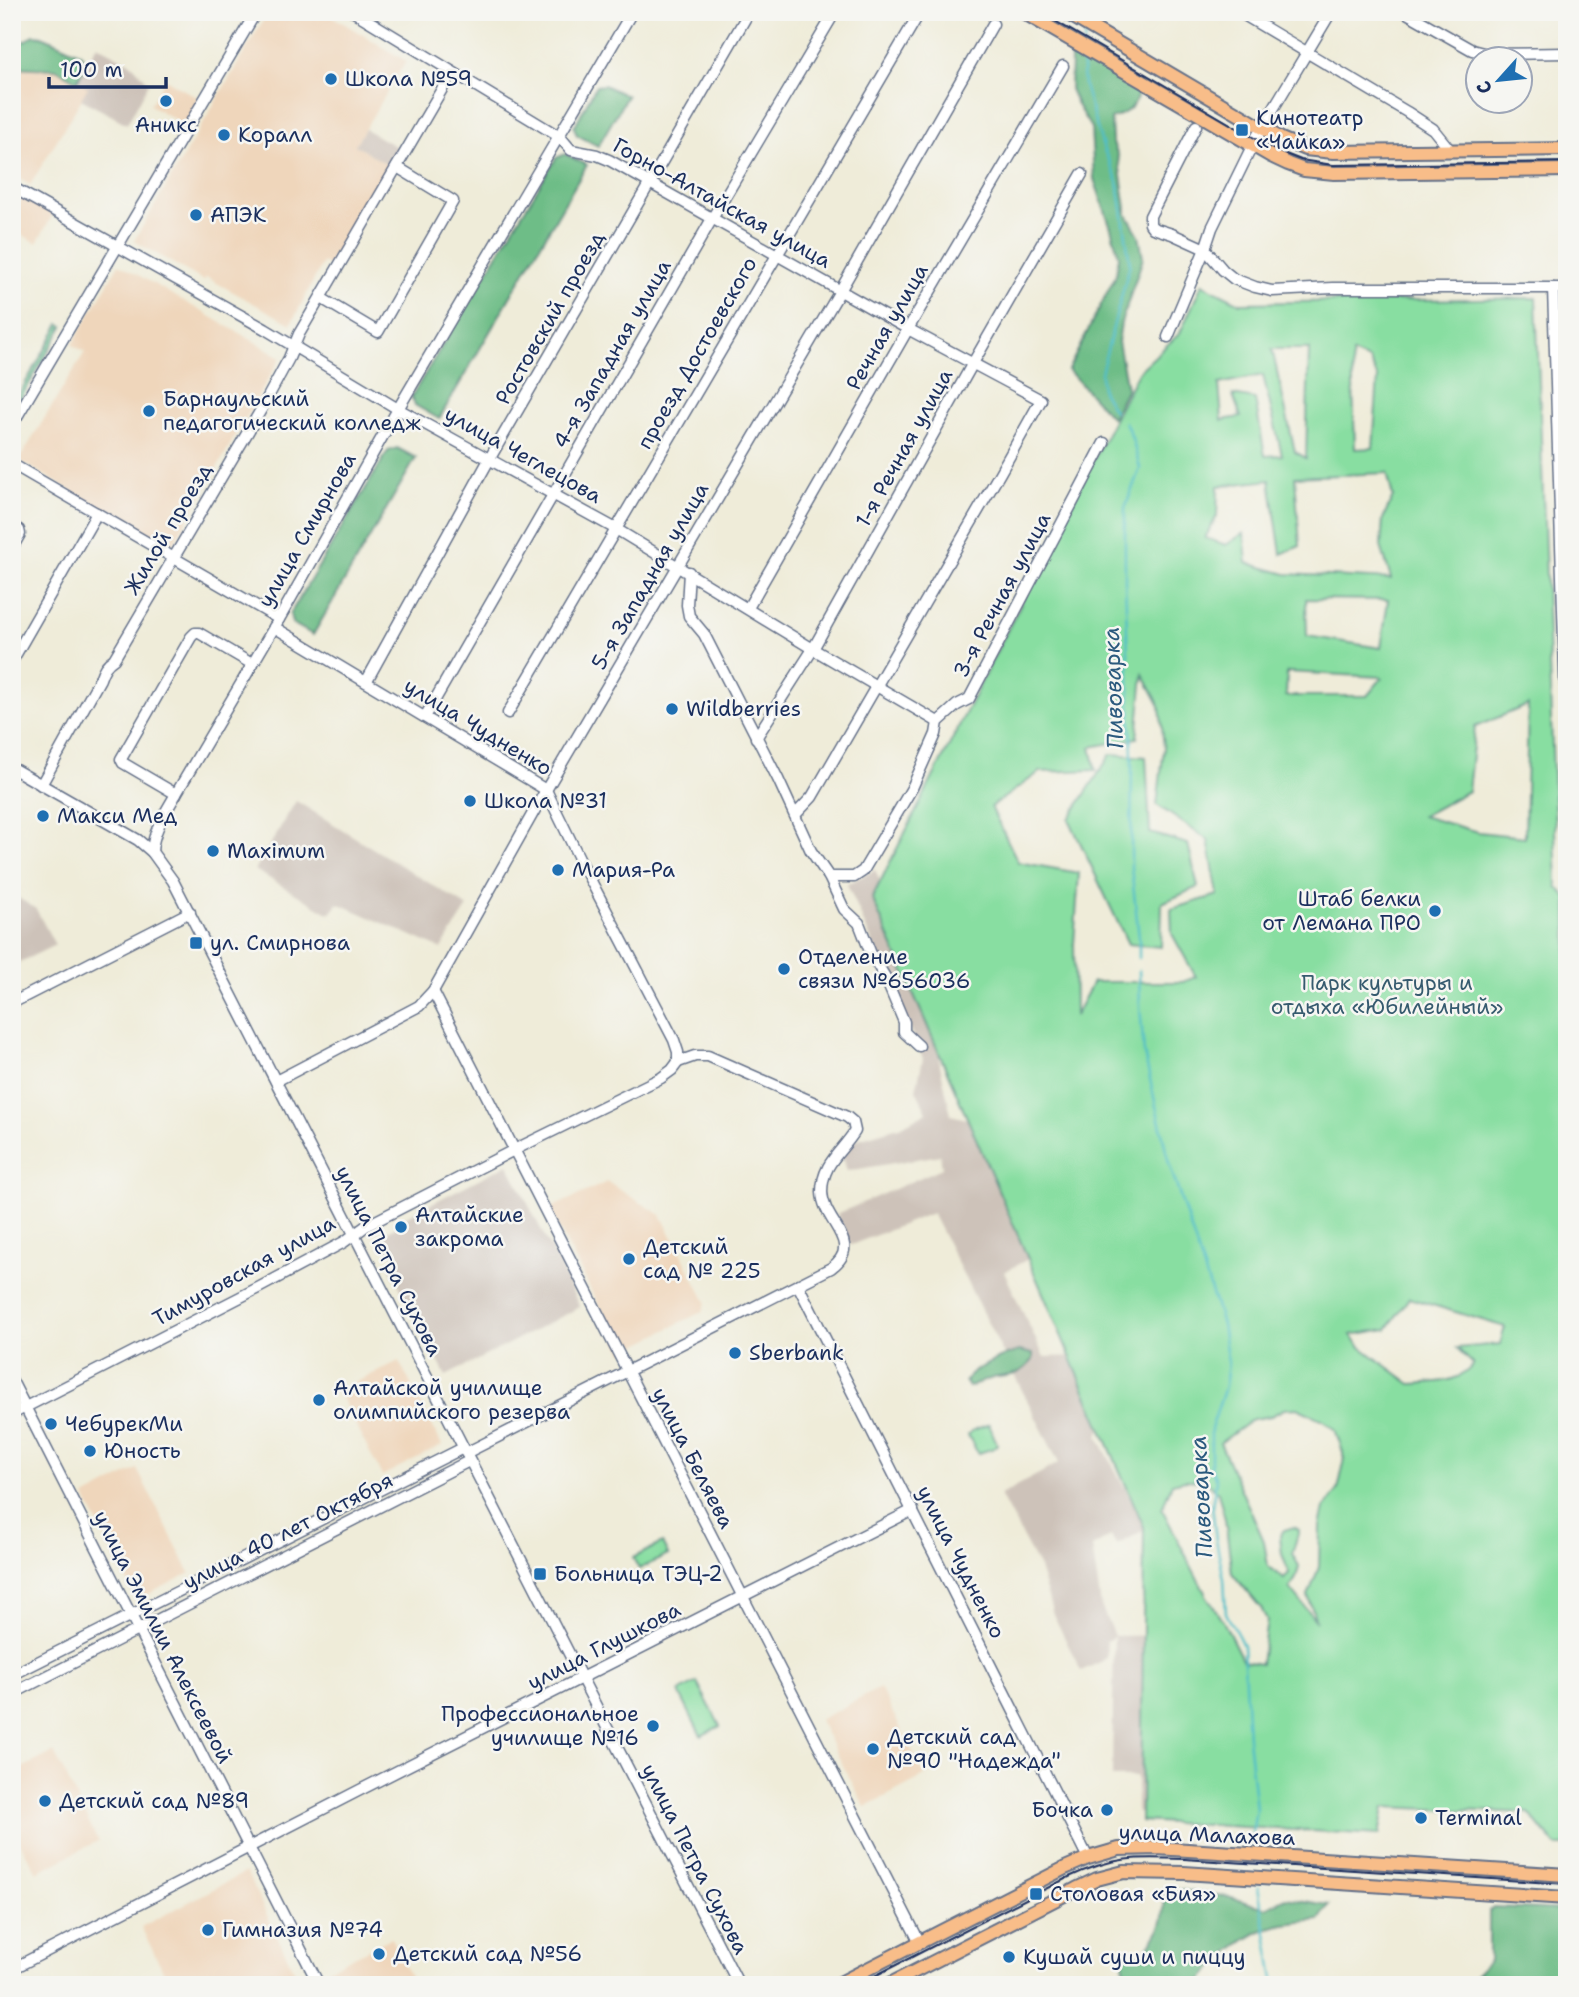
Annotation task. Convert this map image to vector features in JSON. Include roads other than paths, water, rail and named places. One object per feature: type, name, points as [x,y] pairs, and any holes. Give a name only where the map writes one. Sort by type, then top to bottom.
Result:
[{"type":"main road","points":[[1023,12],[1288,164],[1319,172],[1567,170]]},
{"type":"main road","points":[[1070,15],[1292,145],[1319,152],[1567,149]]},
{"type":"main road","name":"улица Малахова","points":[[836,1985],[1088,1858],[1119,1849],[1171,1849],[1567,1875]]},
{"type":"main road","name":"улица Малахова","points":[[888,1985],[1076,1889],[1097,1879],[1124,1872],[1184,1873],[1567,1898]]},
{"type":"street","points":[[12,425],[256,12]]},
{"type":"street","name":"Горно-Алтайская улица","points":[[354,12],[560,137],[571,150],[609,160],[908,329],[1041,400],[876,685]]},
{"type":"street","name":"улица Смирнова","points":[[152,852],[160,821],[176,793],[632,12]]},
{"type":"street","name":"Ростовский проезд","points":[[366,682],[490,458],[749,12]]},
{"type":"street","name":"4-я Западная улица","points":[[425,717],[713,217],[835,12]]},
{"type":"street","name":"проезд Достоевского","points":[[508,713],[920,12]]},
{"type":"street","points":[[1239,12],[1407,111],[1433,129],[1451,150]]},
{"type":"street","points":[[1168,337],[1212,228],[1262,127],[1331,12]]},
{"type":"street","points":[[1405,12],[1479,52],[1567,53]]},
{"type":"street","name":"5-я Западная улица","points":[[276,1082],[419,1006],[433,991],[546,790],[840,291],[993,24]]},
{"type":"street","name":"Речная улица","points":[[748,608],[1063,66]]},
{"type":"street","name":"Жилой проезд","points":[[41,785],[102,671],[114,659],[262,408],[321,298],[452,72]]},
{"type":"street","points":[[1196,127],[1150,216],[1150,224],[1153,228],[1205,250],[1234,279],[1272,291],[1333,288],[1567,288]]},
{"type":"street","points":[[321,298],[378,332],[453,201],[397,167]]},
{"type":"street","name":"1-я Речная улица","points":[[756,738],[813,649],[973,363],[1083,174]]},
{"type":"street","name":"улица Чеглецова","points":[[12,187],[294,346],[398,409],[616,529],[938,722]]},
{"type":"street","points":[[1553,288],[1555,372],[1562,465],[1567,737]]},
{"type":"street","points":[[1555,372],[1567,371]]},
{"type":"street","name":"3-я Речная улица","points":[[938,722],[957,705],[969,699],[1104,443]]},
{"type":"street","name":"улица Чудненко","points":[[12,464],[97,513],[366,682],[546,790],[674,1040],[678,1062]]},
{"type":"street","points":[[12,661],[97,513]]},
{"type":"street","points":[[12,526],[19,530],[20,534],[12,548]]},
{"type":"street","points":[[688,572],[689,616],[704,634],[811,851],[829,877],[844,909],[859,923],[904,1022],[904,1032],[919,1046]]},
{"type":"street","points":[[176,793],[123,763],[121,759],[191,636],[199,633],[252,664]]},
{"type":"street","points":[[795,815],[812,797],[876,685]]},
{"type":"street","points":[[829,877],[854,877],[863,871],[912,788],[936,734],[938,722]]},
{"type":"street","name":"улица Петра Сухова","points":[[12,768],[131,836],[152,852],[173,881],[739,1985]]},
{"type":"street","points":[[12,1003],[190,912]]},
{"type":"street","name":"улица Беляева","points":[[433,991],[920,1942]]},
{"type":"street","name":"улица 40 лет Октября","points":[[12,1675],[466,1454],[840,1261],[845,1246],[824,1204],[822,1191],[825,1174],[834,1156],[855,1131],[853,1122],[708,1056],[695,1056],[678,1062]]},
{"type":"street","name":"Тимуровская улица","points":[[12,1414],[272,1281],[354,1234],[514,1150],[661,1078],[678,1062]]},
{"type":"street","name":"улица Чудненко","points":[[798,1285],[1088,1858]]},
{"type":"street","name":"улица Эмилии Алексеевой","points":[[12,1381],[319,1985]]},
{"type":"street","name":"улица 40 лет Октября","points":[[12,1693],[466,1454]]},
{"type":"street","name":"улица Глушкова","points":[[12,1969],[913,1510]]},
{"type":"waterway","name":"Пивоварка","points":[[1084,43],[1086,29]]},
{"type":"waterway","name":"Пивоварка","points":[[1082,53],[1084,86],[1104,150],[1118,182],[1130,264],[1101,373],[1102,391],[1114,411]]},
{"type":"waterway","name":"Пивоварка","points":[[1125,422],[1140,468],[1125,508],[1132,756],[1131,867],[1139,958]]},
{"type":"waterway","name":"Пивоварка","points":[[1139,970],[1144,1053],[1169,1163],[1222,1324],[1228,1363],[1225,1387],[1211,1429],[1211,1465],[1216,1481],[1212,1505],[1224,1579],[1226,1613],[1243,1645],[1248,1738],[1256,1809],[1252,1849]]},
{"type":"waterway","name":"Пивоварка","points":[[1258,1887],[1275,1985]]},
{"type":"tram line","points":[[1040,12],[1273,149],[1301,160],[1333,165],[1567,162]]},
{"type":"tram line","points":[[857,1985],[1069,1877],[1099,1865],[1125,1859],[1184,1859],[1567,1884]]},
{"type":"place","name":"Школа №59","points":[[331,79]]},
{"type":"place","name":"Аникс","points":[[166,101]]},
{"type":"place","name":"Кинотеатр «Чайка»","points":[[1242,130]]},
{"type":"place","name":"Коралл","points":[[224,135]]},
{"type":"place","name":"АПЭК","points":[[196,215]]},
{"type":"place","name":"Барнаульский педагогический колледж","points":[[149,411]]},
{"type":"place","name":"Wildberries","points":[[672,709]]},
{"type":"place","name":"Школа №31","points":[[470,801]]},
{"type":"place","name":"Макси Мед","points":[[43,816]]},
{"type":"place","name":"Maximum","points":[[213,851]]},
{"type":"place","name":"Мария-Ра","points":[[558,870]]},
{"type":"place","name":"Штаб белки от Лемана ПРО","points":[[1435,911]]},
{"type":"place","name":"ул. Смирнова","points":[[196,943]]},
{"type":"place","name":"Отделение связи №656036","points":[[784,969]]},
{"type":"place","name":"Алтайские закрома","points":[[401,1227]]},
{"type":"place","name":"Детский сад № 225","points":[[629,1259]]},
{"type":"place","name":"Sberbank","points":[[735,1353]]},
{"type":"place","name":"Алтайской училище олимпийского резерва","points":[[319,1400]]},
{"type":"place","name":"ЧебурекМи","points":[[51,1424]]},
{"type":"place","name":"Юность","points":[[90,1451]]},
{"type":"place","name":"Больница ТЭЦ-2","points":[[540,1574]]},
{"type":"place","name":"Профессиональное училище №16","points":[[653,1726]]},
{"type":"place","name":"Детский сад №90 \"Надежда\"","points":[[873,1749]]},
{"type":"place","name":"Детский сад №89","points":[[45,1801]]},
{"type":"place","name":"Бочка","points":[[1107,1810]]},
{"type":"place","name":"Terminal","points":[[1421,1818]]},
{"type":"place","name":"Столовая «Бия»","points":[[1036,1894]]},
{"type":"place","name":"Гимназия №74","points":[[208,1930]]},
{"type":"place","name":"Детский сад №56","points":[[379,1954]]},
{"type":"place","name":"Кушай суши и пиццу","points":[[1009,1957]]},
{"type":"park label","name":"Парк культуры и отдыха «Юбилейный»","points":[[1387,995]]}]
